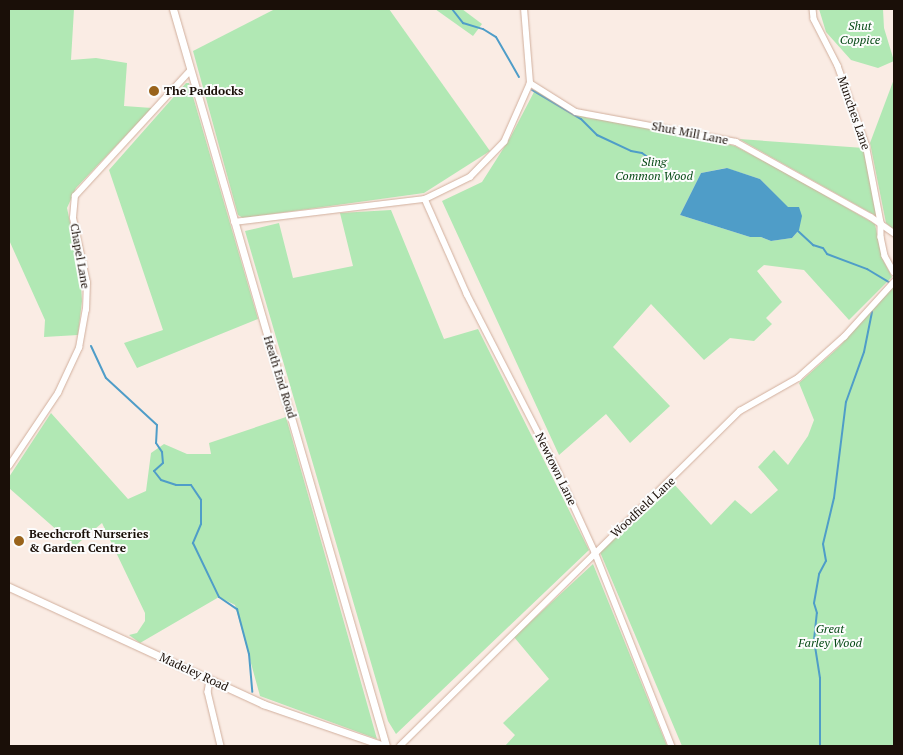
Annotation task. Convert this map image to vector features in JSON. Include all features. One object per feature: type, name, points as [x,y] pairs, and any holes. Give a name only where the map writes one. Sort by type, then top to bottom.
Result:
[{"type":"street","name":"Heath End Road","points":[[173,9],[341,582],[385,746]]},
{"type":"street","points":[[234,222],[425,199],[470,177],[504,142],[530,83],[524,9]]},
{"type":"street","name":"Munches Lane","points":[[814,9],[814,20],[838,66],[866,144],[881,223]]},
{"type":"street","name":"Chapel Lane","points":[[9,466],[58,393],[79,348],[87,290],[73,218],[75,196],[190,71]]},
{"type":"street","name":"Shut Mill Lane","points":[[530,83],[576,112],[736,142],[881,223],[894,233]]},
{"type":"street","name":"Newtown Lane","points":[[425,199],[467,294],[556,467],[595,552],[672,746]]},
{"type":"street","points":[[881,223],[885,256],[894,272]]},
{"type":"street","name":"Woodfield Lane","points":[[400,746],[740,411],[798,378],[844,337],[894,282]]},
{"type":"street","name":"Madeley Road","points":[[9,587],[263,704],[385,746]]},
{"type":"street","points":[[210,680],[208,692],[221,746]]},
{"type":"green space","points":[[9,9],[74,9],[71,60],[96,58],[127,63],[124,106],[152,108],[76,188],[67,208],[80,269],[82,301],[78,335],[44,337],[45,320],[9,240]]},
{"type":"green space","points":[[275,9],[389,9],[490,151],[424,193],[243,218],[238,215],[193,51]]},
{"type":"green space","points":[[435,9],[462,9],[482,24],[473,36]]},
{"type":"green space","name":"Shut Coppice","points":[[819,9],[883,9],[884,28],[894,61],[878,68],[851,60],[826,32]]},
{"type":"green space","points":[[894,79],[894,230],[886,223],[870,143]]},
{"type":"green space","points":[[186,83],[189,83],[258,319],[137,368],[124,343],[163,330],[109,170]]},
{"type":"green space","name":"Sling Common Wood","points":[[535,90],[587,118],[645,124],[735,146],[875,224],[882,258],[892,277],[849,320],[804,270],[764,265],[757,271],[782,302],[766,318],[772,324],[754,341],[730,338],[704,360],[651,304],[613,347],[670,406],[630,443],[606,414],[559,455],[442,201],[482,182],[510,138]],"holes":[[[726,168],[760,179],[788,208],[799,230],[792,238],[771,241],[761,237],[750,237],[680,215],[701,173]]]},
{"type":"green space","points":[[739,139],[864,148],[878,217]]},
{"type":"green space","points":[[391,210],[444,339],[478,329],[589,550],[396,734],[388,721],[245,231],[279,223],[293,278],[353,266],[340,213]]},
{"type":"green space","name":"Great Farley Wood","points":[[894,284],[894,746],[682,746],[600,552],[674,484],[711,525],[735,500],[751,514],[778,490],[758,467],[774,450],[788,465],[808,436],[814,420],[799,383],[839,347]]},
{"type":"green space","points":[[51,413],[128,499],[146,491],[151,453],[164,444],[187,454],[211,454],[209,443],[286,417],[377,739],[260,696],[235,605],[219,597],[140,643],[129,635],[137,633],[145,621],[145,613],[102,523],[75,546],[9,488],[9,477]]},
{"type":"green space","points":[[593,564],[667,746],[505,746],[515,735],[503,723],[549,679],[514,637]]},
{"type":"water","points":[[727,168],[760,179],[788,207],[799,207],[802,216],[799,230],[792,238],[771,241],[761,237],[750,237],[680,215],[701,173]]},
{"type":"waterway","points":[[452,9],[463,23],[483,29],[496,37],[519,77]]},
{"type":"waterway","points":[[532,90],[581,119],[597,135],[631,151],[642,153],[672,175],[685,178]]},
{"type":"waterway","points":[[798,231],[813,245],[823,248],[827,254],[867,269],[889,282]]},
{"type":"waterway","points":[[820,746],[820,678],[814,640],[817,613],[814,603],[819,574],[826,561],[823,544],[834,498],[846,402],[864,352],[872,312]]},
{"type":"waterway","points":[[91,346],[106,378],[157,425],[156,443],[162,452],[163,463],[154,471],[161,480],[176,485],[191,485],[201,500],[201,524],[193,543],[219,597],[237,609],[249,654],[252,692]]},
{"type":"place","name":"The Paddocks","points":[[154,91]]},
{"type":"place","name":"Beechcroft Nurseries & Garden Centre","points":[[19,541]]}]
